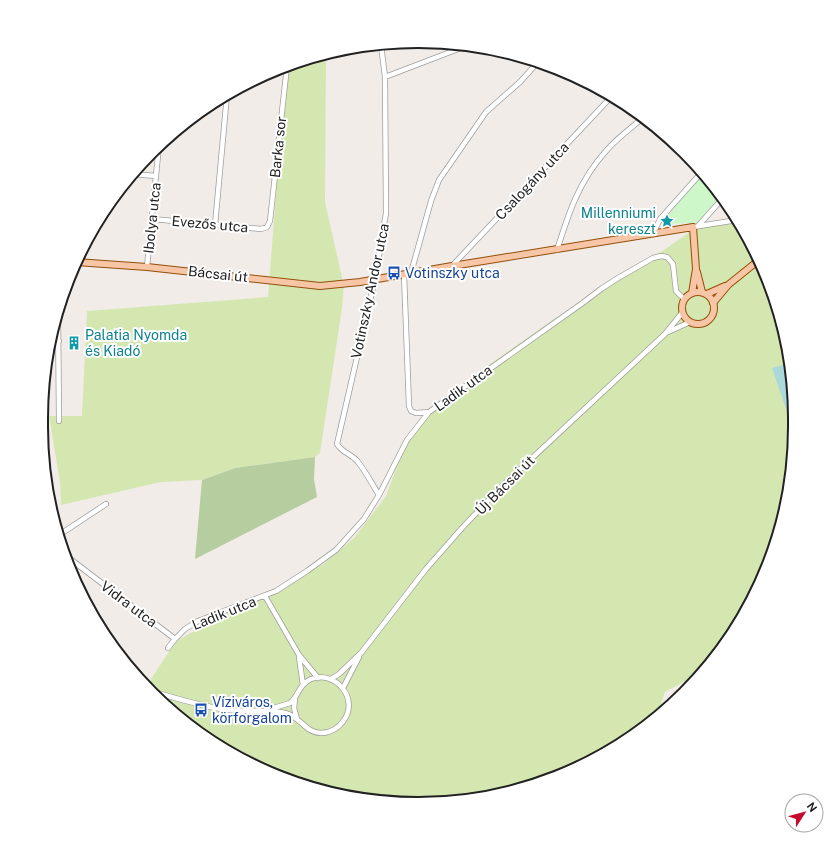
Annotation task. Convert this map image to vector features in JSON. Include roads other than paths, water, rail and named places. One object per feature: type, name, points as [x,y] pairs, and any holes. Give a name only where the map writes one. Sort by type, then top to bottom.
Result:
[{"type":"main road","name":"Bácsai út","points":[[82,262],[147,267],[320,286],[360,282],[695,227]]},
{"type":"main road","points":[[690,322],[682,313],[682,304],[684,299],[692,292],[696,269],[695,227]]},
{"type":"main road","name":"Új Bácsai út","points":[[690,322],[701,324],[710,318],[714,308],[713,303],[728,285],[754,264]]},
{"type":"main road","points":[[696,269],[704,293],[713,303]]},
{"type":"main road","name":"Új Bácsai út","points":[[692,292],[704,293],[728,285]]},
{"type":"street","name":"Votinszky Andor utca","points":[[379,495],[358,462],[352,456],[340,450],[337,444],[375,279],[386,213],[385,77],[382,50]]},
{"type":"street","points":[[385,77],[455,50]]},
{"type":"street","points":[[411,273],[439,180],[486,112],[520,82],[534,67]]},
{"type":"street","name":"Barka sor","points":[[267,227],[270,221],[286,72]]},
{"type":"street","name":"Csalogány utca","points":[[452,266],[608,101]]},
{"type":"street","points":[[215,225],[226,102]]},
{"type":"street","points":[[557,250],[571,207],[584,180],[606,150],[639,121]]},
{"type":"street","name":"Ibolya utca","points":[[147,267],[158,154]]},
{"type":"street","points":[[140,175],[156,176]]},
{"type":"street","points":[[653,234],[660,219],[698,176]]},
{"type":"street","points":[[695,227],[719,202]]},
{"type":"street","name":"Evezős utca","points":[[152,219],[261,229],[267,227]]},
{"type":"street","points":[[695,227],[731,221]]},
{"type":"street","name":"Ladik utca","points":[[168,648],[185,629],[198,622],[276,591],[336,550],[364,519],[379,495],[407,440],[429,412],[601,289],[656,256],[667,257],[673,264],[676,291],[684,299]]},
{"type":"street","points":[[404,274],[409,406],[411,411],[416,413],[429,412]]},
{"type":"street","name":"Új Bácsai út","points":[[331,679],[339,674],[361,653],[426,570],[473,516],[500,488],[665,334],[682,313]]},
{"type":"street","name":"Új Bácsai út","points":[[665,334],[690,322]]},
{"type":"street","points":[[58,334],[59,421]]},
{"type":"street","points":[[64,532],[106,504]]},
{"type":"street","name":"Vidra utca","points":[[73,561],[175,639]]},
{"type":"street","name":"Ladik utca","points":[[265,596],[299,655],[318,678]]},
{"type":"street","name":"Új Bácsai út","points":[[343,688],[361,653]]},
{"type":"street","name":"Ladik utca","points":[[299,655],[303,685]]},
{"type":"street","points":[[161,694],[211,707],[243,711],[286,713],[295,717],[306,728],[318,732],[326,732],[338,727],[346,717],[349,708],[348,700],[343,688],[331,679],[318,678],[310,680],[303,685],[290,704],[264,711]]},
{"type":"street","points":[[295,697],[294,711],[300,722]]},
{"type":"water","points":[[784,365],[788,409],[786,409],[772,368]]},
{"type":"place","name":"Millenniumi kereszt","points":[[667,221]]},
{"type":"place","name":"Votinszky utca","points":[[394,273]]},
{"type":"place","name":"Palatia Nyomda és Kiadó","points":[[74,343]]},
{"type":"place","name":"Víziváros, körforgalom","points":[[201,710]]}]
